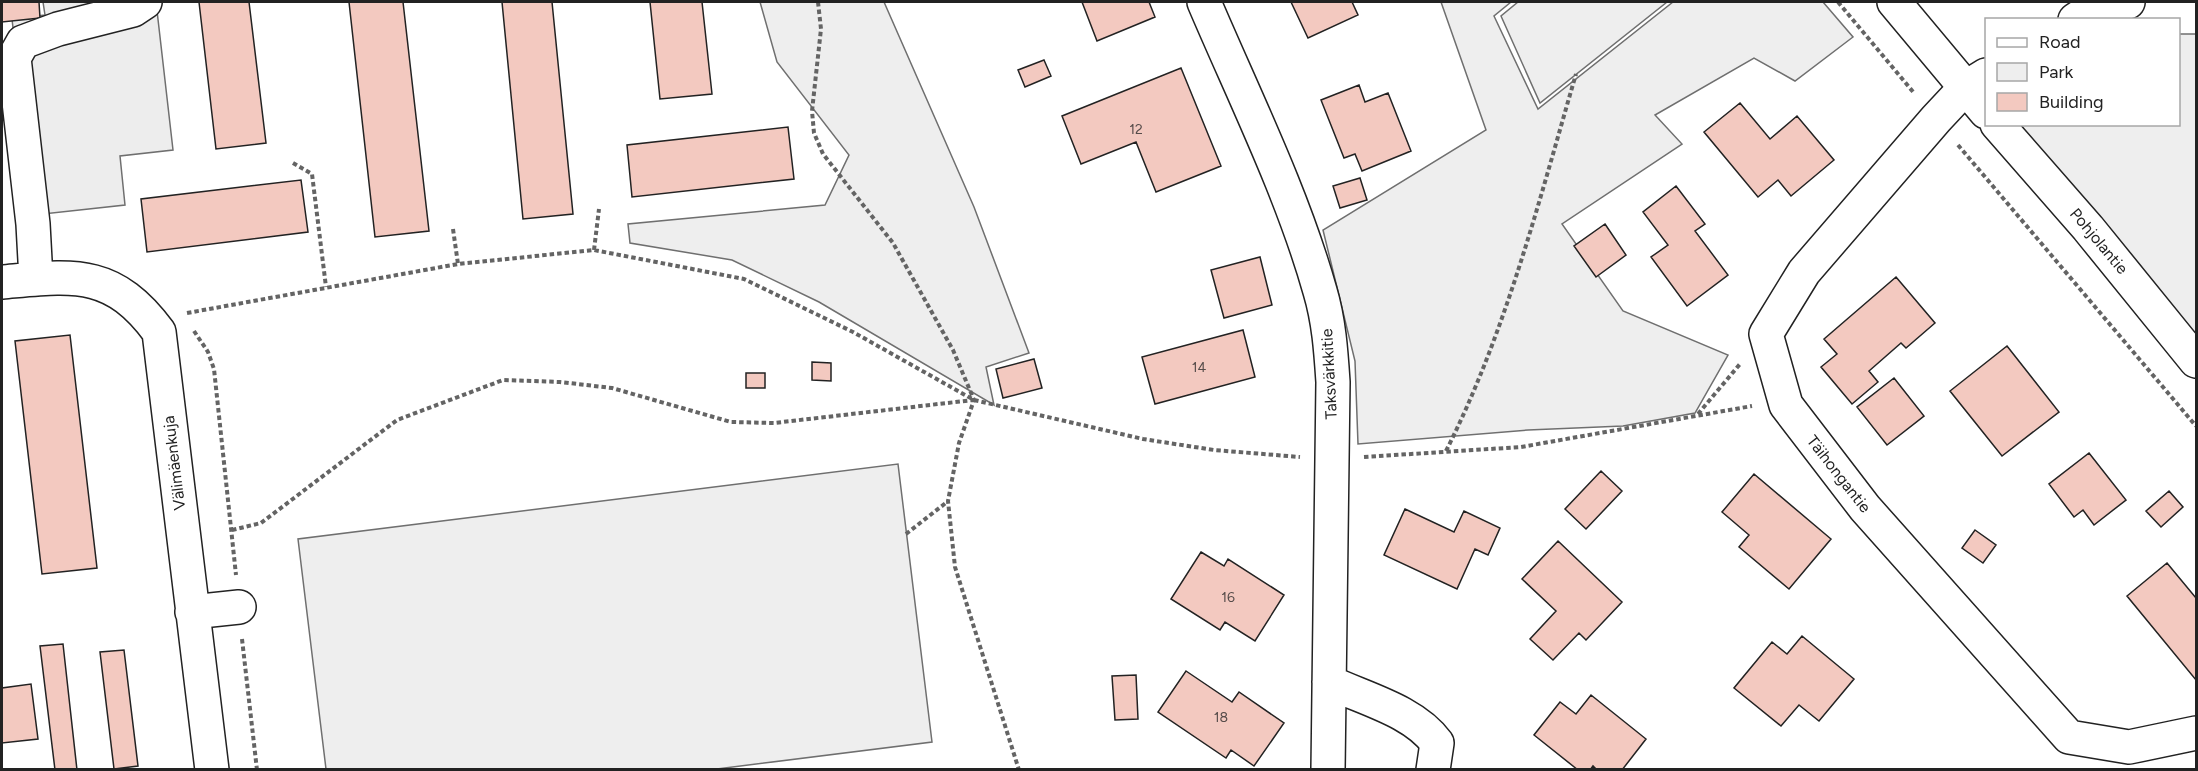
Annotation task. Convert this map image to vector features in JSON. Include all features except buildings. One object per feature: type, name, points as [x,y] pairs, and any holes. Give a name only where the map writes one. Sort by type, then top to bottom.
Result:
[{"type":"street","points":[[36,279],[33,224],[14,58],[23,42],[58,29],[133,9],[145,2]]},
{"type":"street","name":"Taksvärkkitie","points":[[1204,2],[1289,201],[1321,292],[1329,336],[1333,382],[1328,770]]},
{"type":"street","points":[[1894,2],[1976,82],[1985,109]]},
{"type":"street","points":[[2078,18],[2093,8],[2128,2]]},
{"type":"street","points":[[1766,334],[1804,272],[1936,119],[1976,82]]},
{"type":"street","name":"Pohjolantie","points":[[1999,126],[2088,228],[2196,361]]},
{"type":"street","points":[[2,282],[76,276],[92,280],[171,324]]},
{"type":"street","name":"Välimäenkuja","points":[[171,324],[192,612],[212,770]]},
{"type":"street","name":"Täihongantie","points":[[1766,334],[1783,400],[1865,508],[2069,736],[2129,747],[2196,733]]},
{"type":"street","points":[[192,612],[239,607]]},
{"type":"street","points":[[1329,682],[1412,719],[1427,729],[1437,744],[1433,770]]},
{"type":"path","points":[[818,2],[821,29],[812,111],[814,133],[823,154],[893,243],[953,350],[974,400],[960,443],[948,501],[955,567],[1019,770]]},
{"type":"path","points":[[1838,2],[2196,426]]},
{"type":"path","points":[[1446,451],[1473,398],[1526,247],[1576,74]]},
{"type":"path","points":[[293,163],[312,174],[326,287]]},
{"type":"path","points":[[594,250],[599,210]]},
{"type":"path","points":[[453,229],[458,264]]},
{"type":"path","points":[[257,770],[248,703],[214,369],[207,352],[171,324],[190,312],[458,264],[594,250],[744,279],[853,332],[974,400],[1143,439],[1202,448],[1332,459],[1521,447],[1783,400]]},
{"type":"path","points":[[1697,415],[1766,334]]},
{"type":"path","points":[[232,530],[261,523],[397,420],[503,380],[560,382],[612,388],[731,422],[774,423],[974,400]]},
{"type":"path","points":[[906,534],[948,501]]},
{"type":"green space","points":[[760,2],[884,2],[974,207],[1029,353],[986,367],[994,405],[819,302],[732,260],[630,243],[628,224],[825,205],[849,155],[777,62]]},
{"type":"green space","points":[[1441,2],[1511,2],[1494,16],[1538,109],[1673,2],[1823,2],[1853,37],[1795,81],[1754,58],[1655,115],[1682,144],[1562,224],[1623,311],[1728,355],[1695,413],[1623,426],[1528,430],[1358,444],[1355,361],[1323,230],[1486,130]]},
{"type":"green space","points":[[1518,2],[1667,2],[1540,103],[1501,16]]},
{"type":"green space","points":[[2180,34],[2196,34],[2196,340],[2020,126],[2180,126]]},
{"type":"green space","points":[[898,464],[932,742],[709,770],[326,769],[298,539]]},
{"type":"shaded area","points":[[43,2],[156,2],[173,150],[120,156],[125,205],[34,215],[12,19],[45,15]]}]
